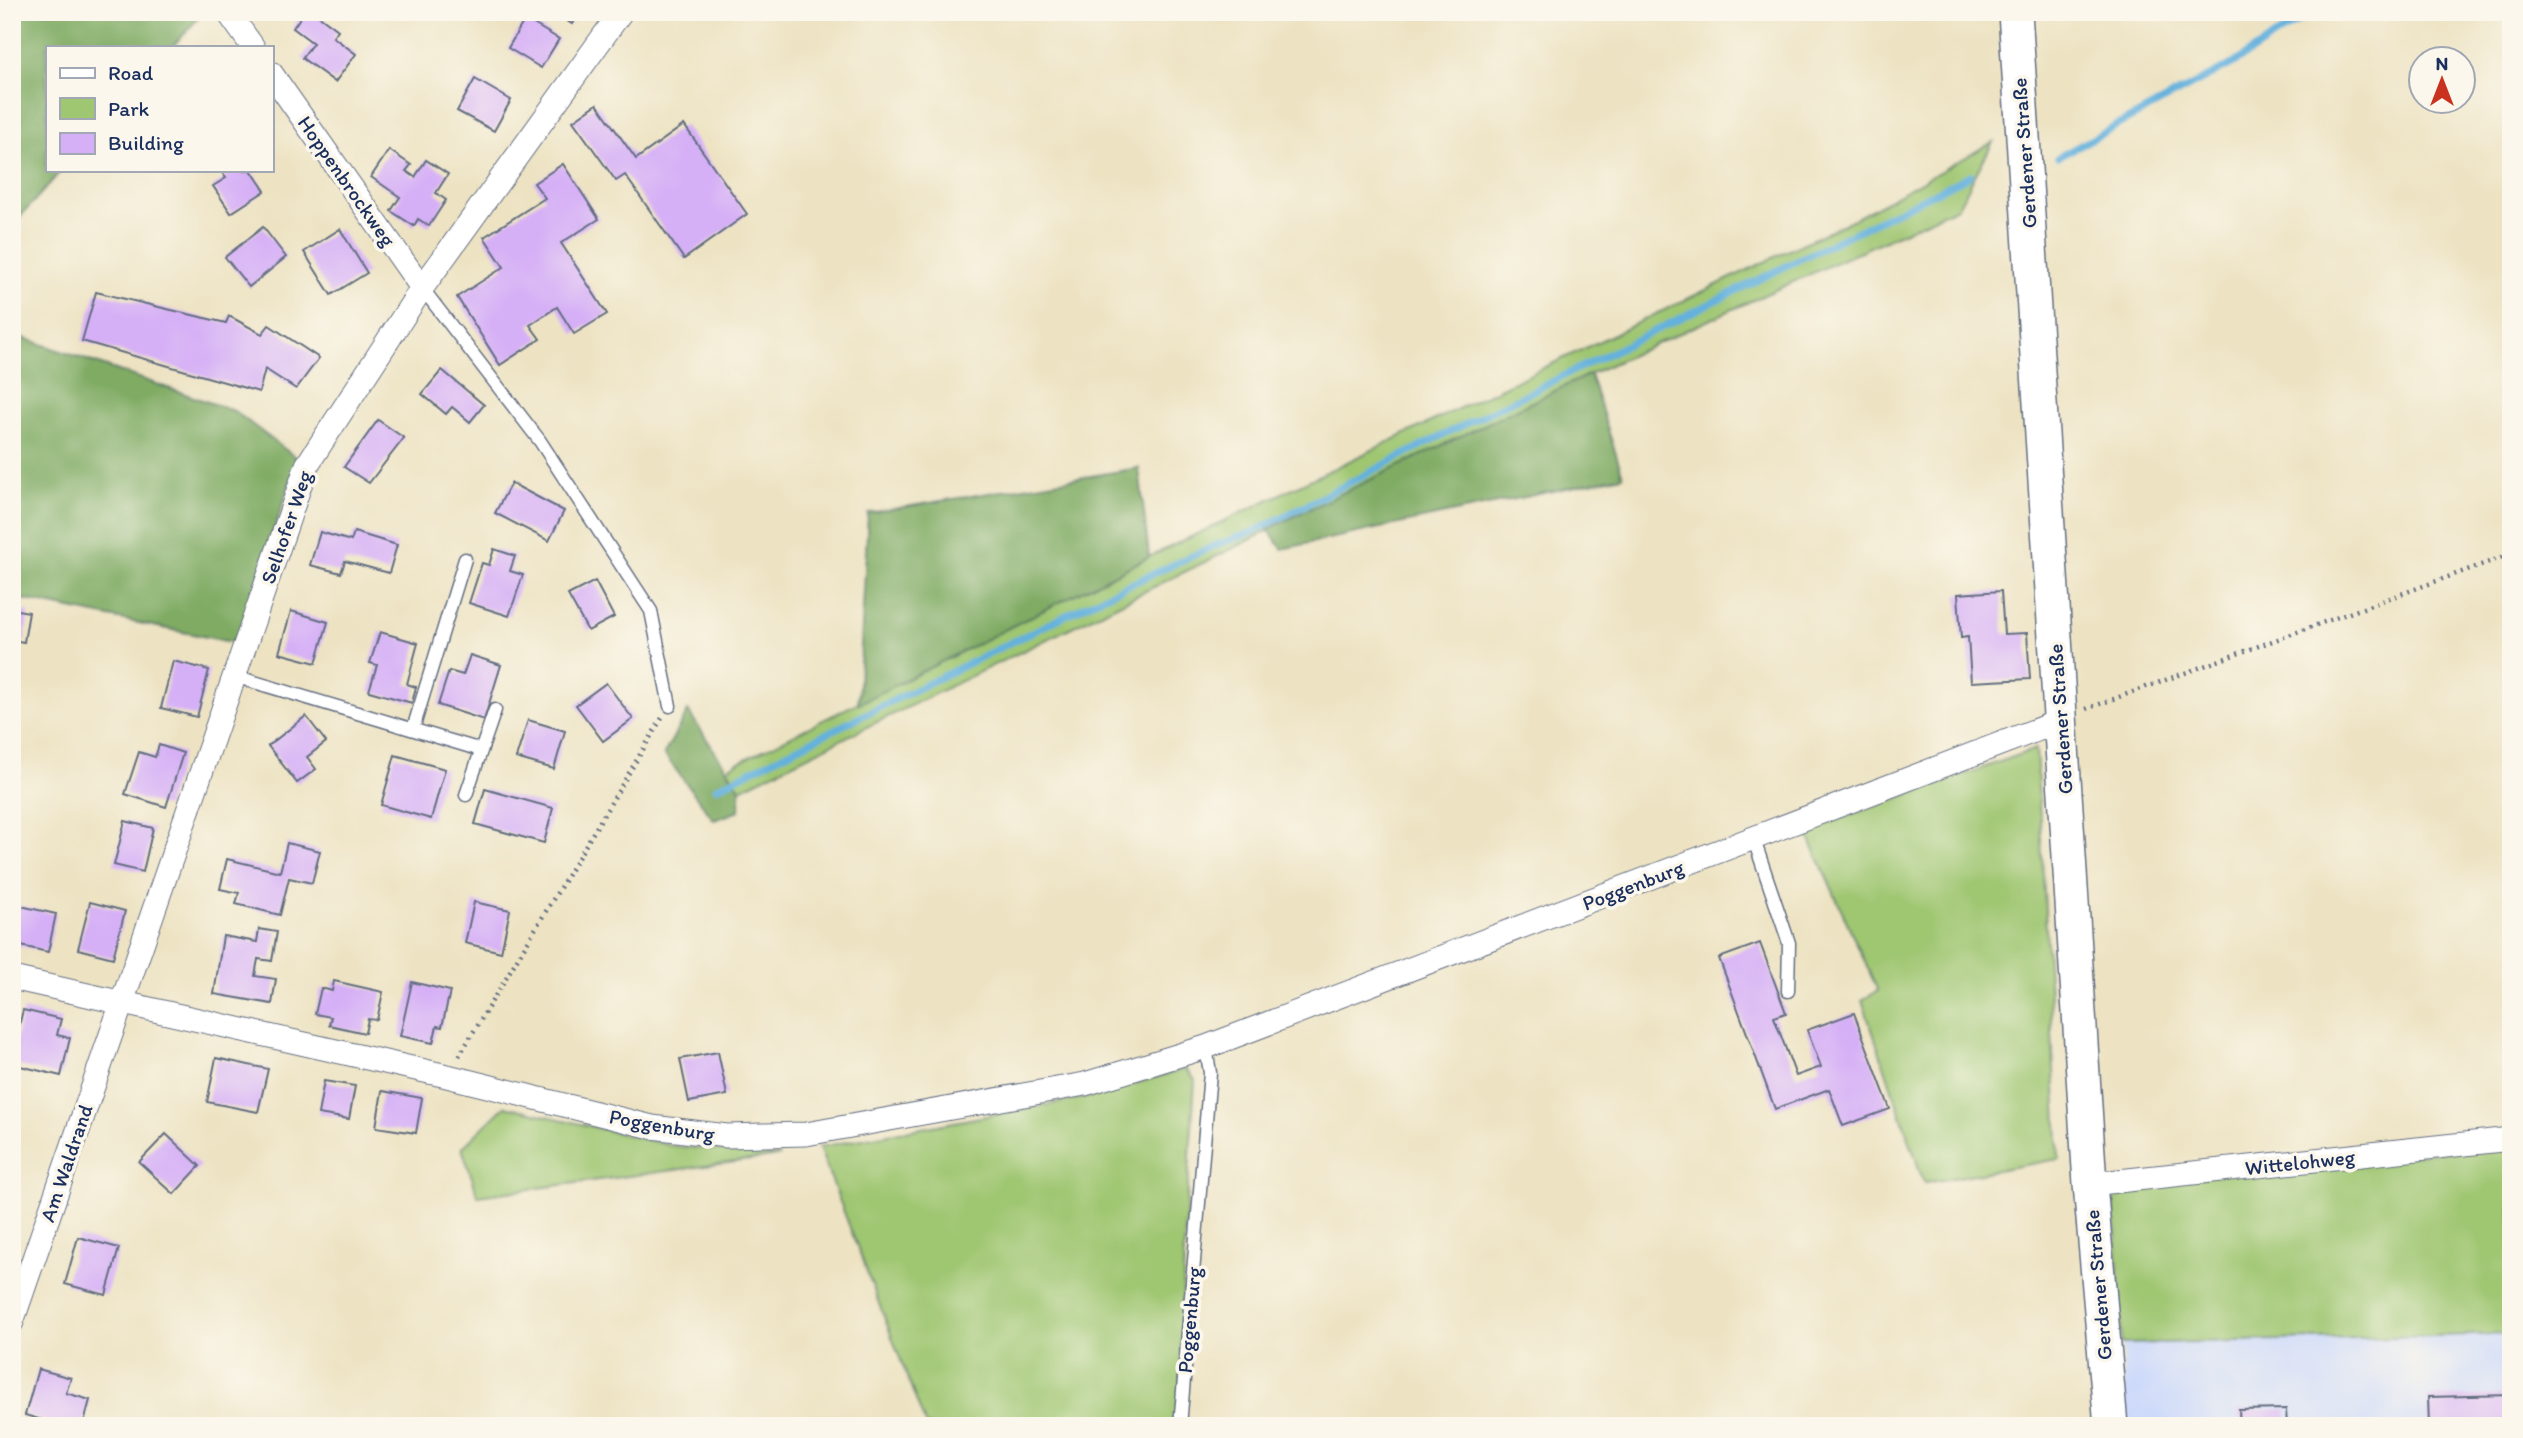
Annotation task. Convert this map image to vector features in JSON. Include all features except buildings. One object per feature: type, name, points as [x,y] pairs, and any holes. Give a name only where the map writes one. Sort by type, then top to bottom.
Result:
[{"type":"main road","name":"Gerdener Straße","points":[[2015,12],[2090,1184],[2110,1426]]},
{"type":"street","points":[[228,12],[252,46]]},
{"type":"street","name":"Selhofer Weg","points":[[121,1003],[307,465],[422,288],[621,12]]},
{"type":"street","name":"Hoppenbrockweg","points":[[273,77],[422,288]]},
{"type":"street","name":"Poggenburg","points":[[121,1003],[447,1076],[652,1127],[727,1136],[806,1134],[1085,1084],[1206,1047],[2060,722]]},
{"type":"street","points":[[12,978],[121,1003]]},
{"type":"street","name":"Am Waldrand","points":[[13,1313],[121,1003]]},
{"type":"street","name":"Wittelohweg","points":[[2090,1184],[2511,1139]]},
{"type":"lane","points":[[422,288],[540,441],[651,611],[670,706]]},
{"type":"lane","points":[[412,729],[465,559]]},
{"type":"lane","points":[[234,676],[481,750]]},
{"type":"lane","points":[[466,794],[495,710]]},
{"type":"lane","points":[[1754,840],[1789,943],[1788,991]]},
{"type":"lane","name":"Poggenburg","points":[[1180,1426],[1210,1073],[1206,1047]]},
{"type":"path","points":[[2060,722],[2106,702],[2511,554]]},
{"type":"path","points":[[447,1076],[670,706]]},
{"type":"shaded area","points":[[2511,1334],[2511,1426],[2127,1426],[2122,1344]]},
{"type":"green space","points":[[12,12],[204,12],[173,46],[46,46],[46,172],[60,172],[12,226]]},
{"type":"green space","points":[[1993,142],[1958,207],[1590,374],[740,789],[727,768],[1149,557],[1854,219]]},
{"type":"green space","points":[[12,334],[234,411],[298,459],[236,643],[12,597]]},
{"type":"green space","points":[[1590,374],[1623,476],[1282,549],[1268,529]]},
{"type":"green space","points":[[1139,468],[1149,557],[858,704],[868,513]]},
{"type":"green space","points":[[688,711],[740,789],[739,811],[714,820],[664,754]]},
{"type":"green space","points":[[2036,749],[2059,1159],[1924,1183],[1862,1000],[1878,991],[1806,831]]},
{"type":"green space","points":[[1186,1069],[1195,1080],[1184,1247],[1179,1426],[926,1426],[819,1147],[1089,1097]]},
{"type":"green space","points":[[505,1106],[673,1146],[780,1156],[478,1196],[462,1148]]},
{"type":"green space","points":[[2511,1145],[2511,1334],[2122,1344],[2113,1182]]},
{"type":"waterway","points":[[2058,157],[2234,63],[2312,12]]},
{"type":"waterway","points":[[716,788],[1111,593],[1216,545],[1253,532],[1429,442],[1971,175]]}]
